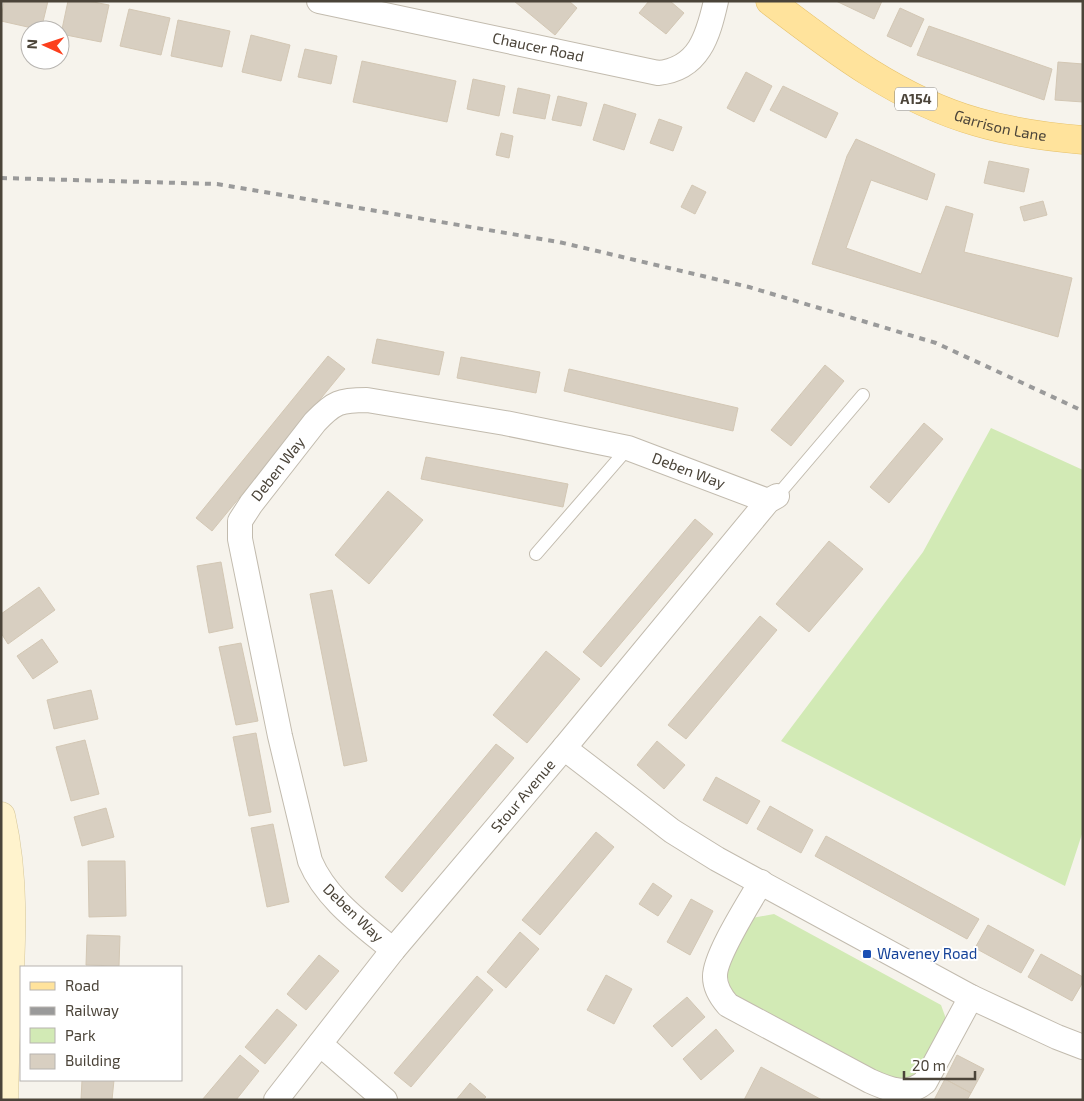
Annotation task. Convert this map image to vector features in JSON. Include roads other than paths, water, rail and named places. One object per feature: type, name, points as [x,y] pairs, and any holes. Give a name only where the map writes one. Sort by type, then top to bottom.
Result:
[{"type":"main road","name":"Garrison Lane","points":[[772,2],[856,64],[899,90],[932,106],[999,128],[1083,140]]},
{"type":"street","name":"Chaucer Road","points":[[319,1],[658,73],[670,72],[689,62],[695,55],[707,33],[716,1]]},
{"type":"street","name":"Deben Way","points":[[393,950],[333,896],[318,878],[310,861],[282,745],[240,539],[240,521],[315,422],[324,412],[346,400],[367,400],[496,422],[628,448],[772,498]]},
{"type":"street","name":"Stour Avenue","points":[[276,1100],[393,950],[772,498]]},
{"type":"street","points":[[564,748],[672,831],[971,997],[1083,1047]]},
{"type":"street","points":[[1,816],[8,855],[12,908],[4,1100]]},
{"type":"street","points":[[761,882],[721,954],[716,968],[718,991],[728,1005],[870,1081],[888,1089],[901,1092],[914,1089],[925,1082],[971,997]]},
{"type":"street","points":[[320,1044],[385,1100]]},
{"type":"lane","points":[[772,498],[863,395]]},
{"type":"lane","points":[[536,554],[628,448]]},
{"type":"railway","points":[[1,178],[217,184],[559,242],[749,287],[936,343],[1083,411]]},
{"type":"place","name":"Waveney Road","points":[[867,954]]}]
